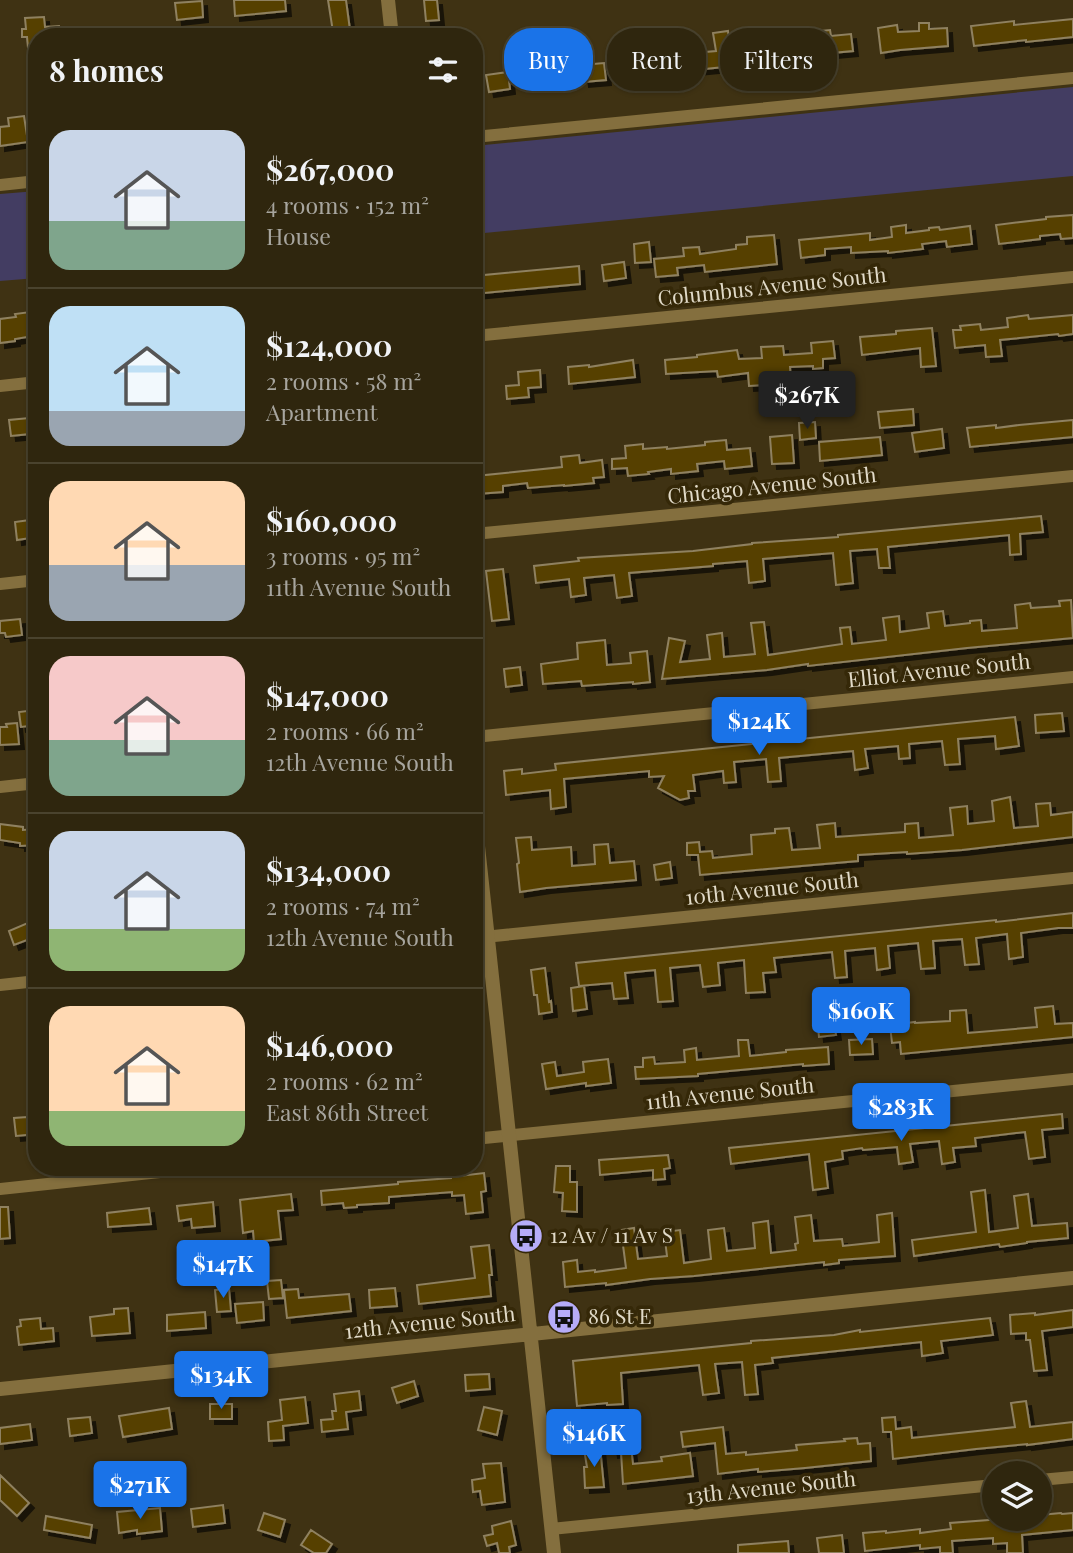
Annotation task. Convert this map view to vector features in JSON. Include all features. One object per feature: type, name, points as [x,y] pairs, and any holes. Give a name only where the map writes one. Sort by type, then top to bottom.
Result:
[{"type":"street","points":[[388,0],[391,28]]},
{"type":"street","points":[[483,136],[1073,78]]},
{"type":"street","points":[[0,185],[28,182]]},
{"type":"street","name":"Columbus Avenue South","points":[[483,334],[1073,277]]},
{"type":"street","points":[[0,386],[28,383]]},
{"type":"street","name":"Chicago Avenue South","points":[[483,533],[1073,476]]},
{"type":"street","points":[[0,583],[28,581]]},
{"type":"street","name":"Elliot Avenue South","points":[[483,736],[1073,677]]},
{"type":"street","points":[[0,787],[28,784]]},
{"type":"street","name":"10th Avenue South","points":[[483,937],[1073,878]]},
{"type":"street","points":[[483,951],[509,1136],[554,1553]]},
{"type":"street","points":[[0,985],[28,982]]},
{"type":"street","name":"11th Avenue South","points":[[483,1138],[1073,1079]]},
{"type":"street","points":[[0,1189],[122,1176]]},
{"type":"street","name":"12th Avenue South","points":[[0,1389],[1073,1278]]},
{"type":"street","points":[[1052,1479],[1073,1477]]},
{"type":"street","name":"13th Avenue South","points":[[551,1530],[982,1486]]},
{"type":"shaded area","points":[[1073,87],[1073,176],[483,233],[483,145]]},
{"type":"shaded area","points":[[28,192],[28,279],[0,281],[0,194]]},
{"type":"building","points":[[234,0],[285,0],[286,11],[235,16]]},
{"type":"building","points":[[328,0],[346,0],[350,28],[332,28]]},
{"type":"building","points":[[424,0],[437,0],[439,20],[426,21]]},
{"type":"building","points":[[202,1],[203,17],[177,20],[175,3]]},
{"type":"building","points":[[44,17],[45,27],[59,28],[28,28],[28,48],[27,37],[22,37],[22,29],[26,29],[25,18]]},
{"type":"building","points":[[1073,19],[1073,37],[974,46],[971,26]]},
{"type":"building","points":[[919,23],[929,23],[929,29],[947,28],[948,46],[881,53],[878,28],[897,25],[898,32],[919,31]]},
{"type":"building","points":[[720,32],[720,67],[706,69],[706,52],[716,51],[713,33]]},
{"type":"building","points":[[851,34],[853,51],[837,52],[837,35]]},
{"type":"building","points":[[604,63],[606,80],[593,81],[593,64]]},
{"type":"building","points":[[504,73],[504,90],[489,92],[486,75]]},
{"type":"building","points":[[24,116],[28,142],[0,146],[0,127],[9,126],[8,118]]},
{"type":"building","points":[[1073,215],[1073,238],[1061,239],[1060,234],[999,244],[996,225]]},
{"type":"building","points":[[906,225],[906,233],[929,228],[939,227],[940,230],[970,226],[972,244],[947,247],[946,241],[922,244],[923,249],[888,253],[851,253],[851,247],[825,249],[825,255],[801,258],[799,240],[870,233],[870,240],[892,237],[891,227]]},
{"type":"building","points":[[774,235],[777,264],[705,272],[704,265],[677,268],[678,275],[656,277],[654,259],[684,256],[683,248],[699,247],[700,254],[736,249],[736,245],[747,244],[747,237]]},
{"type":"building","points":[[649,242],[651,262],[635,263],[634,244]]},
{"type":"building","points":[[624,262],[626,278],[604,281],[602,265]]},
{"type":"building","points":[[579,266],[580,284],[483,293],[483,275]]},
{"type":"building","points":[[28,312],[28,337],[0,343],[0,319],[16,317],[15,314]]},
{"type":"building","points":[[1028,315],[1029,319],[1073,315],[1073,334],[1000,340],[1002,356],[986,357],[985,345],[955,348],[953,330],[961,330],[960,326],[980,324],[981,330],[1008,327],[1007,318]]},
{"type":"building","points":[[932,328],[936,366],[921,367],[920,348],[862,355],[860,337]]},
{"type":"building","points":[[833,341],[835,358],[823,359],[823,368],[790,367],[791,383],[749,386],[748,373],[718,377],[717,371],[666,374],[665,360],[737,350],[739,359],[762,358],[761,347],[783,346],[784,355],[812,353],[811,343]]},
{"type":"building","points":[[633,360],[635,377],[569,384],[568,367],[589,367]]},
{"type":"building","points":[[540,370],[541,387],[528,388],[529,397],[507,399],[506,386],[519,385],[518,372]]},
{"type":"building","points":[[913,409],[914,425],[880,428],[878,412]]},
{"type":"building","points":[[28,418],[28,434],[11,436],[9,420]]},
{"type":"building","points":[[1073,420],[1073,437],[970,447],[967,428],[996,425],[996,428]]},
{"type":"building","points":[[815,422],[816,438],[800,440],[799,423]]},
{"type":"building","points":[[942,429],[944,448],[915,452],[912,433]]},
{"type":"building","points":[[792,435],[794,463],[772,464],[770,437]]},
{"type":"building","points":[[880,437],[882,455],[820,461],[819,442]]},
{"type":"building","points":[[726,440],[727,450],[750,448],[752,466],[725,469],[724,461],[697,464],[698,471],[671,474],[671,469],[628,476],[627,468],[612,469],[612,459],[626,458],[625,446],[643,444],[643,449],[667,449]]},
{"type":"building","points":[[579,455],[580,463],[602,460],[604,477],[593,478],[594,483],[564,486],[528,488],[527,483],[503,486],[503,492],[483,494],[483,475],[562,467],[561,457]]},
{"type":"building","points":[[1041,516],[1043,532],[1020,534],[1021,554],[1010,555],[1009,535],[888,547],[890,568],[879,568],[877,549],[850,551],[853,583],[836,585],[833,553],[763,559],[765,581],[749,583],[747,561],[629,573],[632,596],[617,598],[614,575],[584,578],[586,595],[571,597],[569,579],[536,583],[534,566],[579,561],[578,558],[693,551]]},
{"type":"building","points":[[28,520],[28,538],[17,540],[15,522]]},
{"type":"building","points":[[503,569],[509,619],[492,621],[486,571]]},
{"type":"building","points":[[1071,600],[1073,638],[662,679],[669,638],[685,641],[680,662],[710,659],[707,635],[722,633],[724,657],[755,654],[751,623],[764,622],[768,655],[842,644],[840,628],[850,627],[852,644],[886,640],[883,618],[899,616],[900,632],[929,628],[927,613],[943,611],[945,626],[981,620],[982,631],[1017,628],[1015,605],[1030,603],[1031,608],[1060,606],[1059,601]]},
{"type":"building","points":[[20,619],[22,635],[6,637],[5,633],[0,633],[0,621]]},
{"type":"building","points":[[605,640],[607,665],[631,663],[630,653],[647,651],[650,682],[582,686],[581,681],[543,684],[541,664],[578,659],[577,643]]},
{"type":"building","points":[[520,667],[522,685],[506,687],[504,669]]},
{"type":"building","points":[[28,711],[28,726],[21,727],[19,712]]},
{"type":"building","points":[[1062,713],[1064,731],[1036,733],[1035,715]]},
{"type":"building","points":[[1015,717],[1019,746],[996,749],[995,736],[958,739],[960,764],[945,765],[942,741],[909,744],[910,758],[899,759],[898,746],[865,749],[868,768],[855,770],[853,751],[779,758],[781,781],[768,782],[766,759],[734,762],[736,782],[724,783],[723,771],[693,775],[695,791],[688,791],[689,798],[680,800],[658,788],[664,776],[649,777],[649,771],[564,779],[566,807],[551,809],[550,790],[506,795],[504,771],[522,769],[522,774],[556,770],[555,764]]},
{"type":"building","points":[[17,723],[19,744],[0,745],[0,727]]},
{"type":"building","points":[[1010,797],[1014,828],[1038,826],[1036,804],[1050,803],[1051,815],[1073,812],[1073,837],[962,850],[858,855],[858,861],[700,875],[698,855],[687,855],[687,843],[699,842],[700,852],[712,851],[713,858],[752,854],[751,835],[775,833],[775,829],[789,828],[792,850],[820,848],[817,825],[835,823],[836,837],[905,832],[905,824],[918,823],[919,838],[953,835],[950,808],[967,806],[968,824],[994,821],[992,801]]},
{"type":"building","points":[[0,824],[28,830],[28,846],[0,840]]},
{"type":"building","points":[[531,837],[532,850],[571,847],[572,866],[595,864],[594,845],[608,844],[610,863],[634,861],[636,880],[520,892],[516,838]]},
{"type":"building","points":[[670,862],[672,878],[656,880],[654,865]]},
{"type":"building","points":[[1073,913],[1073,928],[1021,933],[1023,957],[1009,959],[1007,934],[976,938],[979,964],[965,965],[962,939],[933,941],[935,968],[921,969],[918,943],[888,946],[890,968],[877,970],[875,948],[845,951],[847,977],[835,978],[832,952],[774,958],[776,972],[763,973],[765,992],[746,993],[744,960],[718,963],[720,985],[703,987],[700,965],[670,968],[673,1001],[658,1002],[655,970],[625,973],[628,998],[614,999],[612,983],[579,986],[576,963],[996,922]]},
{"type":"building","points":[[28,923],[28,940],[14,945],[9,931]]},
{"type":"building","points":[[545,968],[552,1012],[539,1014],[531,970]]},
{"type":"building","points":[[584,986],[587,1009],[573,1011],[571,988]]},
{"type":"building","points":[[1053,1006],[1055,1024],[1073,1023],[1073,1037],[901,1054],[900,1042],[892,1043],[890,1025],[950,1021],[950,1011],[966,1010],[968,1033],[1037,1027],[1035,1008]]},
{"type":"building","points":[[833,1016],[836,1035],[819,1037],[817,1018]]},
{"type":"building","points":[[872,1039],[873,1054],[850,1055],[849,1040]]},
{"type":"building","points":[[738,1040],[748,1040],[750,1056],[828,1047],[829,1064],[636,1079],[635,1067],[643,1067],[643,1058],[654,1057],[655,1064],[685,1062],[684,1050],[696,1048],[697,1060],[739,1056]]},
{"type":"building","points":[[608,1059],[611,1083],[586,1086],[586,1083],[546,1089],[542,1064],[555,1062],[557,1076],[584,1072],[583,1062]]},
{"type":"building","points":[[1062,1114],[1063,1128],[1042,1130],[1045,1157],[1029,1159],[1025,1132],[975,1138],[976,1146],[953,1148],[955,1162],[942,1164],[939,1141],[910,1144],[913,1162],[899,1164],[897,1147],[862,1148],[842,1151],[843,1159],[825,1162],[828,1188],[813,1190],[809,1154],[731,1164],[729,1148]]},
{"type":"building","points":[[27,1117],[28,1135],[16,1136],[14,1118]]},
{"type":"building","points":[[668,1155],[670,1168],[664,1169],[665,1179],[653,1180],[653,1170],[600,1175],[599,1160]]},
{"type":"building","points":[[556,1166],[570,1166],[570,1182],[577,1182],[577,1212],[562,1211],[563,1193],[554,1192]]},
{"type":"building","points":[[483,1173],[486,1191],[481,1192],[483,1212],[466,1214],[464,1195],[452,1196],[452,1192],[389,1197],[389,1203],[357,1207],[344,1208],[343,1203],[322,1205],[321,1191],[459,1176],[483,1176]]},
{"type":"building","points":[[985,1190],[989,1232],[1018,1228],[1014,1196],[1028,1194],[1032,1226],[1067,1223],[1068,1238],[914,1256],[912,1240],[976,1232],[971,1192]]},
{"type":"building","points":[[291,1194],[293,1210],[278,1211],[281,1239],[254,1242],[253,1231],[243,1233],[240,1200]]},
{"type":"building","points":[[213,1202],[215,1226],[192,1228],[191,1219],[179,1221],[177,1206]]},
{"type":"building","points":[[0,1207],[8,1207],[10,1238],[0,1239]]},
{"type":"building","points":[[149,1208],[151,1224],[108,1227],[107,1213]]},
{"type":"building","points":[[892,1213],[895,1256],[839,1260],[839,1263],[824,1265],[824,1262],[565,1287],[563,1262],[577,1260],[578,1272],[626,1268],[621,1230],[634,1228],[638,1259],[667,1256],[664,1232],[680,1230],[684,1263],[711,1259],[708,1230],[724,1228],[727,1251],[755,1248],[753,1223],[768,1221],[771,1253],[796,1250],[795,1244],[798,1243],[795,1217],[811,1215],[814,1241],[842,1239],[843,1246],[879,1242],[877,1215]]},
{"type":"building","points":[[489,1245],[491,1296],[419,1304],[417,1285],[475,1278],[471,1247]]},
{"type":"building","points":[[281,1280],[283,1298],[269,1299],[267,1281]]},
{"type":"building","points":[[229,1288],[231,1311],[217,1312],[215,1290]]},
{"type":"building","points":[[395,1288],[397,1306],[370,1308],[369,1290]]},
{"type":"building","points":[[298,1289],[299,1298],[349,1294],[351,1311],[287,1318],[284,1290]]},
{"type":"building","points":[[263,1302],[264,1320],[237,1323],[235,1304]]},
{"type":"building","points":[[128,1308],[130,1333],[92,1336],[90,1317],[114,1314],[114,1309]]},
{"type":"building","points":[[1073,1310],[1073,1327],[1042,1331],[1047,1370],[1034,1371],[1030,1340],[1026,1340],[1026,1333],[1011,1334],[1010,1315]]},
{"type":"building","points":[[205,1312],[206,1328],[167,1331],[167,1315]]},
{"type":"building","points":[[40,1318],[41,1329],[53,1328],[54,1341],[19,1345],[17,1327],[21,1326],[20,1320]]},
{"type":"building","points":[[990,1318],[993,1335],[941,1341],[943,1353],[922,1356],[921,1342],[772,1358],[773,1363],[755,1365],[758,1394],[745,1395],[742,1362],[715,1364],[719,1393],[703,1395],[699,1365],[621,1373],[623,1404],[577,1406],[573,1361]]},
{"type":"building","points":[[489,1374],[490,1389],[466,1391],[465,1375]]},
{"type":"building","points":[[414,1381],[418,1396],[397,1403],[392,1388]]},
{"type":"building","points":[[359,1391],[361,1410],[346,1412],[348,1429],[322,1432],[321,1420],[333,1419],[332,1411],[336,1411],[334,1394]]},
{"type":"building","points":[[305,1397],[308,1423],[283,1426],[284,1440],[269,1441],[268,1422],[282,1420],[280,1400]]},
{"type":"building","points":[[1026,1401],[1030,1427],[1073,1422],[1073,1439],[893,1459],[891,1432],[883,1432],[882,1418],[895,1417],[896,1429],[911,1427],[912,1438],[1015,1427],[1011,1403]]},
{"type":"building","points":[[210,1404],[232,1404],[232,1419],[210,1419]]},
{"type":"building","points":[[484,1407],[502,1411],[497,1435],[478,1430]]},
{"type":"building","points":[[169,1408],[172,1429],[123,1437],[119,1416]]},
{"type":"building","points":[[90,1417],[92,1433],[70,1436],[68,1419]]},
{"type":"building","points":[[30,1424],[32,1440],[0,1444],[0,1428]]},
{"type":"building","points":[[723,1427],[726,1454],[746,1452],[746,1455],[797,1450],[796,1445],[857,1438],[858,1444],[870,1443],[871,1461],[718,1474],[715,1443],[683,1447],[681,1432]]},
{"type":"building","points":[[630,1438],[633,1464],[662,1461],[661,1457],[690,1453],[693,1476],[623,1484],[621,1452],[613,1453],[611,1440]]},
{"type":"building","points":[[600,1447],[604,1487],[585,1488],[584,1467],[587,1467],[584,1449]]},
{"type":"building","points":[[501,1463],[505,1502],[482,1505],[480,1491],[473,1492],[472,1480],[485,1478],[483,1464]]},
{"type":"building","points":[[0,1475],[29,1503],[17,1516],[0,1500]]},
{"type":"building","points":[[223,1505],[225,1523],[193,1527],[191,1509]]},
{"type":"building","points":[[160,1508],[162,1531],[137,1534],[137,1530],[119,1533],[117,1512]]},
{"type":"building","points":[[264,1513],[285,1520],[280,1537],[258,1530]]},
{"type":"building","points":[[1073,1513],[1073,1530],[1022,1535],[1023,1553],[1007,1553],[1007,1543],[993,1544],[993,1538],[952,1541],[953,1553],[940,1553],[940,1547],[920,1549],[920,1545],[865,1551],[863,1533],[920,1529],[920,1533],[951,1529],[950,1523],[982,1521],[982,1531],[1052,1531],[1052,1514]]},
{"type":"building","points":[[46,1516],[92,1525],[90,1538],[44,1530]]},
{"type":"building","points":[[511,1521],[516,1545],[509,1547],[510,1553],[499,1553],[497,1543],[487,1546],[484,1536],[493,1534],[492,1526]]},
{"type":"building","points":[[311,1530],[332,1544],[326,1553],[314,1553],[301,1545]]},
{"type":"building","points":[[842,1535],[844,1553],[819,1553],[817,1538]]},
{"type":"building","points":[[788,1541],[789,1553],[738,1553],[738,1545]]},
{"type":"place","name":"12 Av / 11 Av S","points":[[526,1236]]},
{"type":"place","name":"86 St E","points":[[564,1317]]}]
